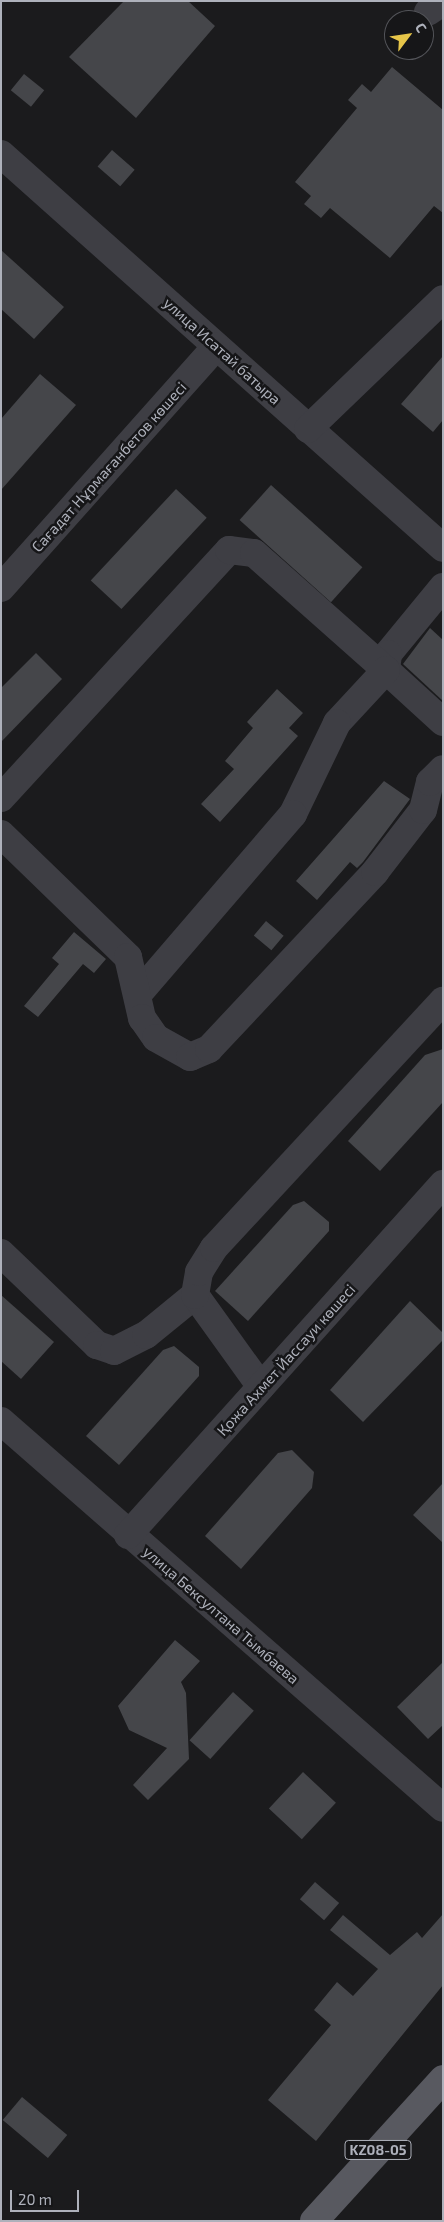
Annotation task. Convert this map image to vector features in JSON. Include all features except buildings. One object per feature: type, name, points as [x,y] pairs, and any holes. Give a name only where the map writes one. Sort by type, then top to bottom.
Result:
[{"type":"main road","name":"KZ08-05","points":[[314,2221],[443,2079]]},
{"type":"street","name":"улица Исатай батыра","points":[[1,154],[443,548]]},
{"type":"street","points":[[308,428],[443,299]]},
{"type":"street","name":"Сағадат Нұрмағанбетов көшесі","points":[[1,588],[216,346]]},
{"type":"street","points":[[1,798],[229,550],[254,552],[443,722]]},
{"type":"street","points":[[138,994],[293,814],[337,723],[386,670],[388,654],[443,587]]},
{"type":"street","points":[[1,834],[128,957],[142,1018],[170,1050],[190,1058],[209,1049],[375,872],[423,810],[430,782],[443,769]]},
{"type":"street","points":[[1,1254],[97,1345],[114,1351],[146,1335],[195,1295],[199,1272],[214,1248],[443,1001]]},
{"type":"street","name":"Қожа Ахмет Йассауи көшесі","points":[[128,1535],[443,1184]]},
{"type":"street","points":[[195,1295],[261,1388]]},
{"type":"street","name":"улица Бексултана Тымбаева","points":[[1,1421],[128,1535],[443,1808]]}]
